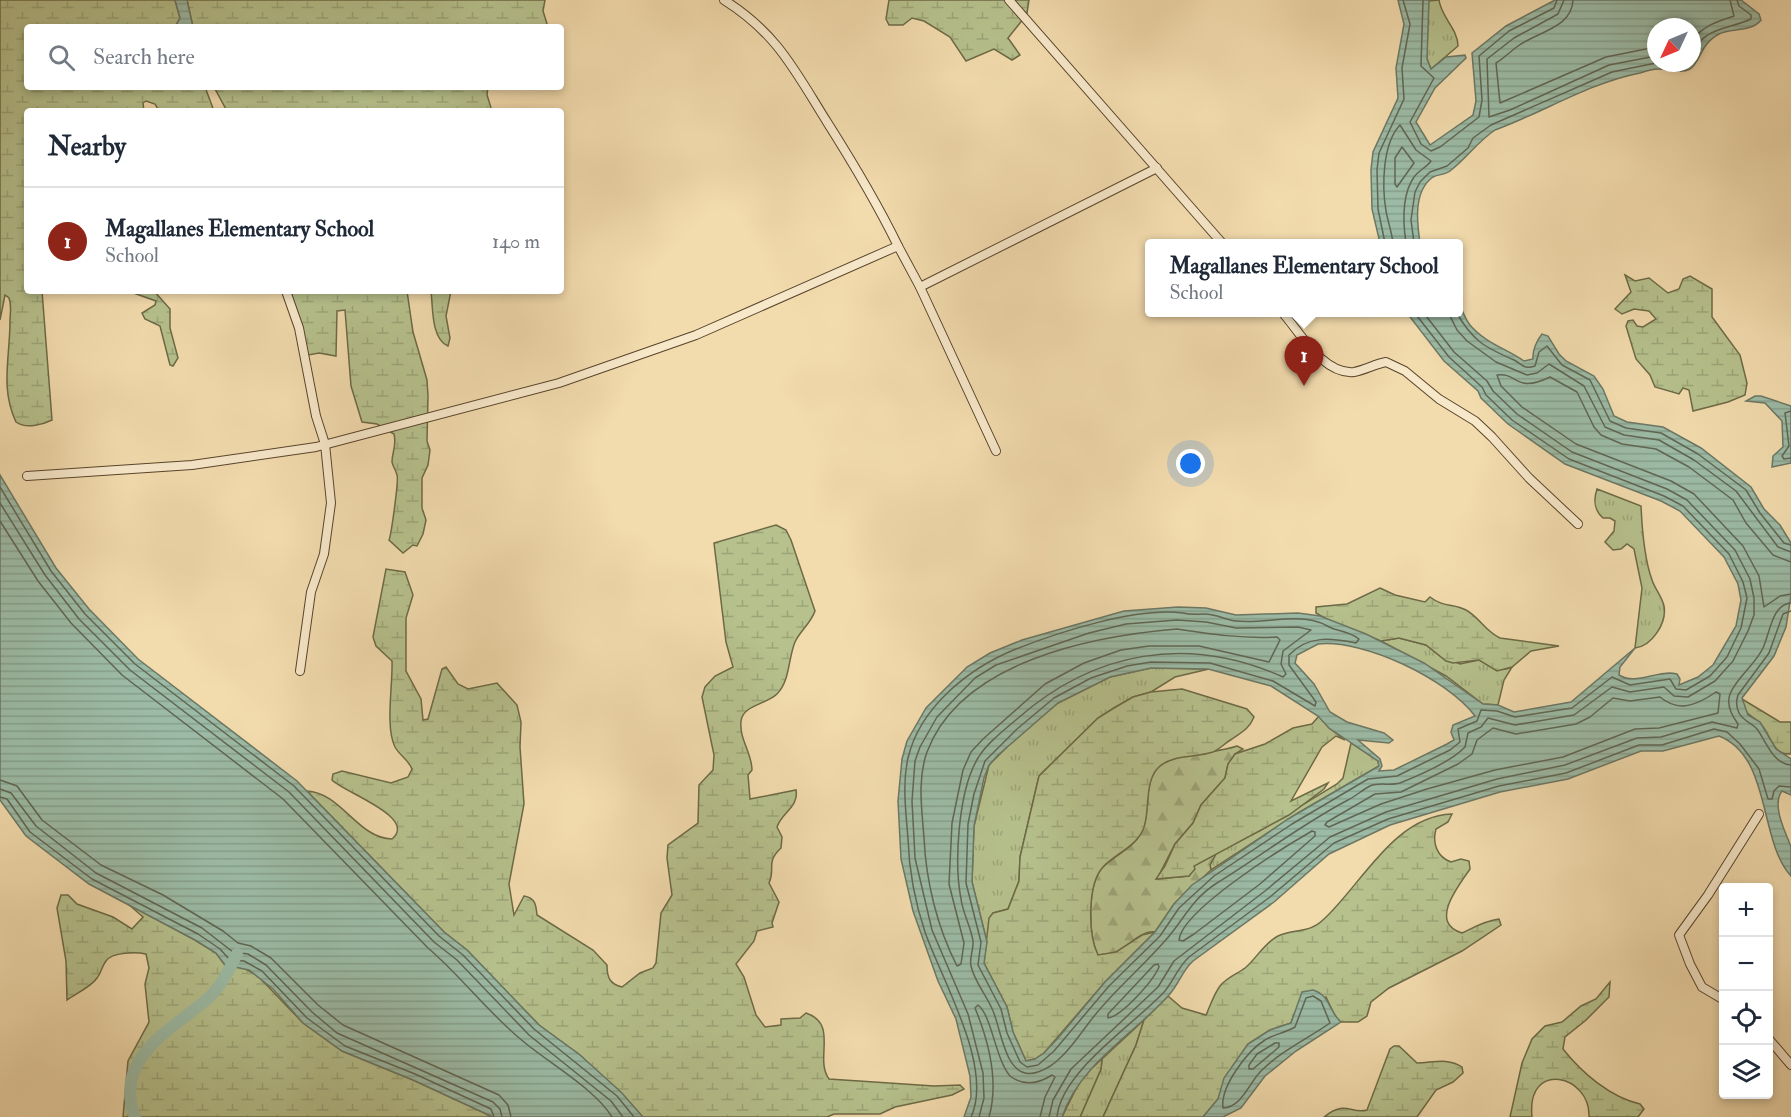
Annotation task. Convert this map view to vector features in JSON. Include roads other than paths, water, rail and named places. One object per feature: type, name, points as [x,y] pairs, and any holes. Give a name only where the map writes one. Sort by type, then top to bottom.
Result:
[{"type":"street","points":[[724,0],[751,17],[781,48],[859,170],[920,287],[996,451]]},
{"type":"street","points":[[1009,0],[1219,239]]},
{"type":"street","points":[[920,287],[1158,168]]},
{"type":"street","points":[[27,476],[192,465],[325,444],[559,383],[696,335],[898,246]]},
{"type":"street","points":[[287,294],[299,328],[316,416],[325,444],[331,502],[324,554],[311,592],[300,671]]},
{"type":"street","points":[[1286,317],[1320,358],[1334,368],[1353,372],[1386,362],[1405,371],[1492,437],[1529,478],[1578,524]]},
{"type":"street","points":[[1719,997],[1702,987],[1690,964],[1679,934],[1708,895],[1759,813]]},
{"type":"street","points":[[1773,1044],[1791,1065]]},
{"type":"water","points":[[175,0],[187,0],[192,24],[177,24],[180,18]]},
{"type":"water","points":[[1398,0],[1429,0],[1427,59],[1431,69],[1446,57],[1465,55],[1466,58],[1435,88],[1416,122],[1430,145],[1473,115],[1476,101],[1472,53],[1506,26],[1555,0],[1741,0],[1759,14],[1761,20],[1747,28],[1719,34],[1708,43],[1701,53],[1701,18],[1647,18],[1647,71],[1603,84],[1495,130],[1450,171],[1433,177],[1422,190],[1418,208],[1420,239],[1379,239],[1372,209],[1373,152],[1398,98],[1396,68],[1404,24]]},
{"type":"water","points":[[1463,312],[1468,323],[1476,331],[1524,361],[1533,359],[1535,346],[1542,334],[1548,336],[1566,361],[1594,376],[1603,389],[1614,416],[1627,422],[1663,427],[1701,448],[1751,487],[1764,509],[1780,525],[1791,543],[1791,595],[1786,627],[1774,656],[1742,698],[1748,715],[1760,722],[1776,749],[1791,759],[1791,795],[1782,791],[1778,804],[1780,819],[1791,847],[1791,876],[1781,861],[1773,842],[1756,780],[1748,762],[1736,747],[1719,736],[1663,751],[1641,751],[1568,779],[1500,792],[1390,825],[1329,854],[1274,902],[1193,961],[1169,995],[1155,1010],[1109,1051],[1081,1081],[1062,1117],[964,1117],[971,1097],[970,1076],[956,1019],[938,981],[913,911],[901,859],[898,801],[902,759],[907,741],[926,708],[967,667],[990,653],[1022,640],[1124,611],[1178,607],[1206,608],[1236,615],[1298,613],[1320,616],[1366,634],[1424,663],[1483,704],[1498,705],[1514,712],[1571,702],[1635,648],[1620,667],[1619,675],[1633,679],[1677,674],[1680,679],[1679,685],[1698,677],[1713,665],[1736,626],[1741,600],[1738,584],[1724,557],[1680,511],[1661,501],[1565,464],[1508,424],[1481,398],[1478,391],[1444,361],[1410,317],[1463,317]],"holes":[[[1318,644],[1337,644],[1358,648],[1403,664],[1445,688],[1475,716],[1453,725],[1451,732],[1454,740],[1394,770],[1379,771],[1382,766],[1380,759],[1358,740],[1389,743],[1393,740],[1384,733],[1347,722],[1330,712],[1314,684],[1295,663],[1297,655]],[[1151,668],[1208,669],[1271,686],[1318,716],[1329,728],[1378,761],[1379,766],[1288,819],[1192,885],[1174,904],[1155,932],[1105,982],[1044,1053],[1035,1059],[1026,1061],[1013,1032],[1007,1007],[984,963],[987,942],[972,882],[974,826],[989,765],[1058,703],[1110,677]]]},
{"type":"water","points":[[1755,396],[1791,406],[1791,463],[1772,467],[1773,456],[1783,447],[1782,421],[1765,403],[1746,401]]},
{"type":"water","points":[[0,475],[56,568],[89,609],[138,659],[297,781],[444,932],[467,950],[539,1025],[580,1055],[621,1092],[643,1117],[493,1117],[413,1080],[342,1051],[303,1023],[273,989],[249,970],[225,965],[216,953],[195,940],[89,884],[26,836],[0,800]]},
{"type":"water","points":[[1313,990],[1323,996],[1341,1022],[1296,1051],[1265,1076],[1241,1108],[1223,1117],[1203,1117],[1218,1099],[1224,1078],[1248,1044],[1270,1030],[1291,1023],[1302,992]]},
{"type":"waterway","points":[[135,1117],[130,1097],[131,1079],[138,1063],[161,1036],[215,991],[237,954]]},
{"type":"place","name":"Magallanes Elementary School","points":[[1304,386]]}]
